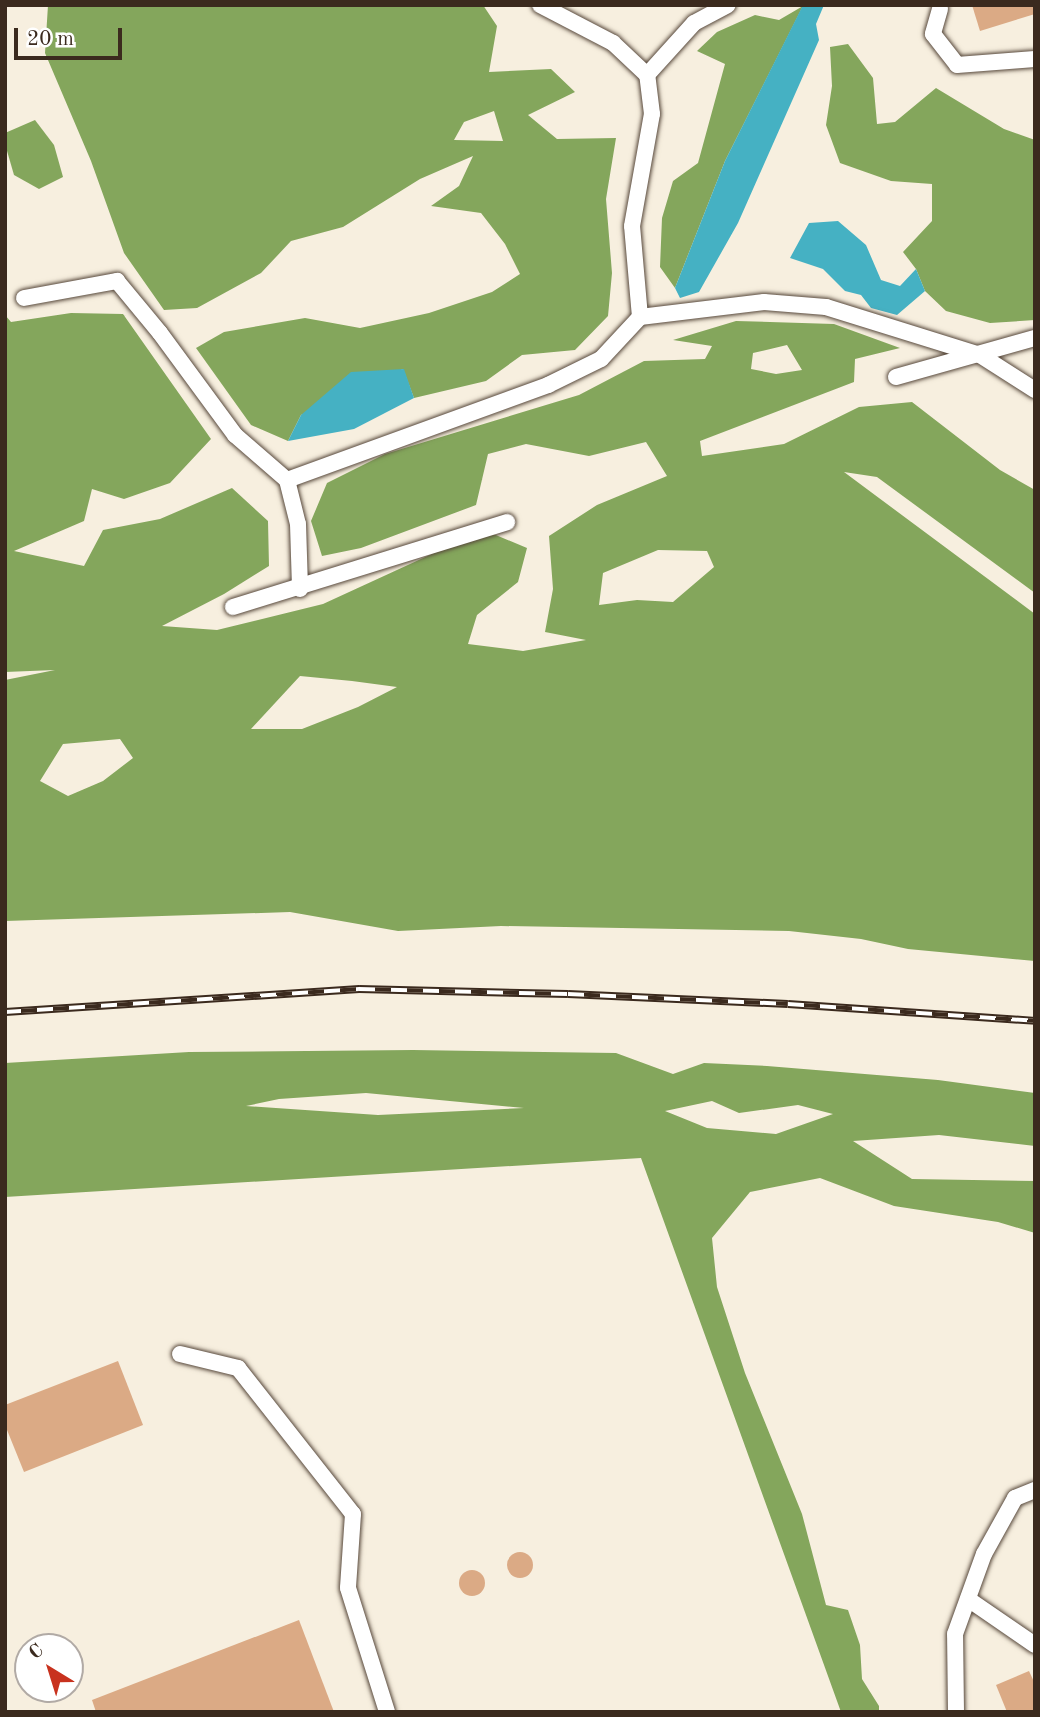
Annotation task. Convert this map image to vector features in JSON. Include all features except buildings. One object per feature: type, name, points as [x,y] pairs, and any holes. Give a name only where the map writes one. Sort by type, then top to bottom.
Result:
[{"type":"lane","points":[[540,5],[612,43],[647,75],[652,114],[632,226],[640,317]]},
{"type":"lane","points":[[647,75],[694,23],[728,5]]},
{"type":"lane","points":[[940,9],[933,34],[957,65],[1035,59]]},
{"type":"lane","points":[[24,298],[117,281],[160,333],[235,435],[287,480],[298,524],[300,589]]},
{"type":"lane","points":[[287,480],[548,385],[601,359],[640,317],[764,302],[826,307],[980,355],[1035,390]]},
{"type":"lane","points":[[896,377],[1035,338]]},
{"type":"lane","points":[[233,607],[300,589],[507,522]]},
{"type":"lane","points":[[180,1354],[238,1368],[353,1514],[348,1588],[387,1712]]},
{"type":"lane","points":[[956,1712],[955,1634],[984,1554],[1015,1498],[1035,1490]]},
{"type":"lane","points":[[968,1599],[1035,1646]]},
{"type":"green space","points":[[48,5],[483,5],[497,26],[489,72],[551,69],[575,92],[528,115],[557,139],[616,138],[606,199],[612,273],[608,316],[575,350],[522,355],[486,381],[414,398],[403,369],[301,415],[288,441],[251,425],[196,348],[224,332],[305,318],[360,328],[429,313],[492,292],[520,274],[505,244],[481,213],[431,206],[459,186],[473,156],[420,179],[343,227],[291,241],[261,273],[197,308],[164,310],[124,253],[91,161],[45,53]],"holes":[[[494,111],[503,141],[454,140],[464,122]]]},
{"type":"green space","points":[[803,6],[725,161],[675,288],[660,267],[662,218],[673,181],[698,163],[725,64],[697,51],[717,32],[755,15],[779,20]]},
{"type":"green space","points":[[848,44],[873,78],[877,124],[895,122],[936,88],[1004,129],[1035,140],[1035,320],[990,323],[946,311],[925,291],[916,269],[903,252],[932,221],[932,184],[891,181],[840,163],[826,125],[832,86],[830,47]]},
{"type":"green space","points":[[35,120],[54,145],[63,177],[39,189],[14,175],[5,144],[5,133]]},
{"type":"green space","points":[[71,313],[123,314],[211,439],[170,483],[124,499],[92,489],[84,521],[14,551],[84,566],[103,530],[160,519],[232,488],[268,521],[269,566],[224,594],[162,626],[217,630],[323,604],[484,530],[527,548],[518,582],[477,615],[468,644],[523,651],[586,640],[545,632],[553,589],[549,536],[597,505],[667,476],[646,442],[589,456],[526,444],[488,454],[476,505],[361,548],[322,556],[311,521],[327,483],[385,454],[579,395],[644,361],[705,359],[712,346],[673,340],[736,321],[834,324],[900,348],[855,359],[854,382],[700,441],[702,456],[784,444],[859,407],[912,402],[1000,470],[1035,490],[1035,593],[877,477],[844,472],[1035,614],[1035,961],[908,949],[861,939],[789,931],[501,926],[398,931],[290,912],[5,921],[5,680],[55,670],[5,672],[5,315],[11,322]],"holes":[[[787,345],[802,370],[776,374],[751,369],[753,353]],[[658,550],[707,551],[714,567],[673,602],[637,600],[599,605],[603,573]],[[300,676],[397,687],[358,707],[302,729],[251,729]],[[120,739],[133,758],[103,781],[68,796],[40,781],[63,744]]]},
{"type":"green space","points":[[413,1050],[616,1053],[673,1074],[704,1063],[767,1066],[938,1080],[1035,1093],[1035,1146],[939,1135],[853,1141],[912,1179],[1035,1181],[1035,1233],[998,1222],[894,1206],[820,1178],[750,1192],[712,1238],[717,1287],[745,1373],[802,1514],[826,1605],[848,1610],[860,1645],[862,1679],[879,1706],[879,1712],[841,1712],[641,1158],[5,1197],[5,1063],[189,1052]],"holes":[[[366,1093],[524,1108],[378,1115],[246,1106],[279,1099]],[[712,1101],[739,1113],[798,1105],[833,1114],[776,1134],[707,1128],[665,1111]]]},
{"type":"water","points":[[803,5],[824,5],[816,24],[819,40],[738,223],[699,292],[680,298],[675,288],[725,161]]},
{"type":"water","points":[[838,221],[866,245],[881,280],[900,286],[916,269],[925,291],[897,315],[871,308],[861,295],[845,291],[823,269],[790,258],[809,223]]},
{"type":"water","points":[[404,369],[414,398],[354,429],[288,441],[301,415],[351,372]]},
{"type":"railway","points":[[5,1012],[359,989],[568,994],[788,1004],[1035,1021]]}]
